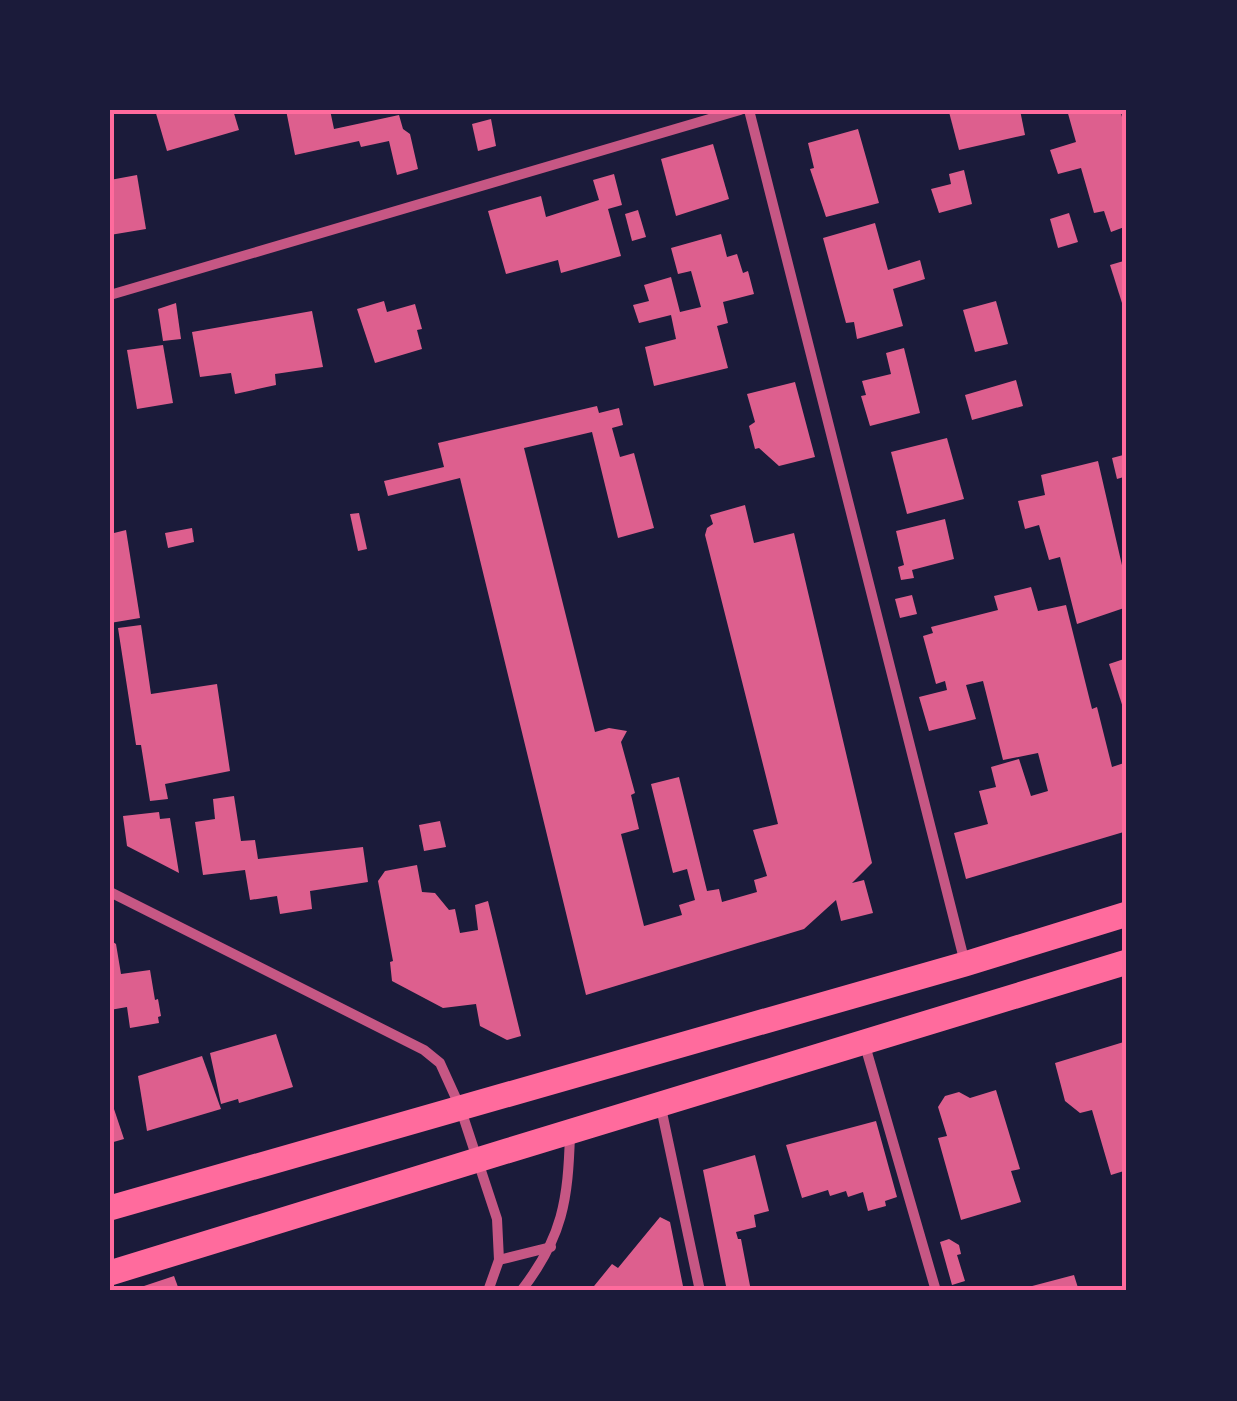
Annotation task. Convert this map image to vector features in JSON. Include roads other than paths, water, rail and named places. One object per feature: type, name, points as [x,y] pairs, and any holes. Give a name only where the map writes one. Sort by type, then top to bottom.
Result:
[{"type":"main road","points":[[110,1208],[965,964],[1127,914]]},
{"type":"main road","points":[[110,1273],[570,1129],[1127,962]]},
{"type":"street","points":[[110,295],[740,110]]},
{"type":"street","points":[[749,110],[965,964]]},
{"type":"street","points":[[110,892],[424,1050],[440,1063],[460,1107],[497,1219],[500,1260],[488,1291]]},
{"type":"street","points":[[864,1040],[936,1291]]},
{"type":"street","points":[[660,1102],[700,1291]]},
{"type":"street","points":[[521,1291],[551,1246],[568,1192],[570,1129]]},
{"type":"street","points":[[500,1260],[551,1246]]}]
